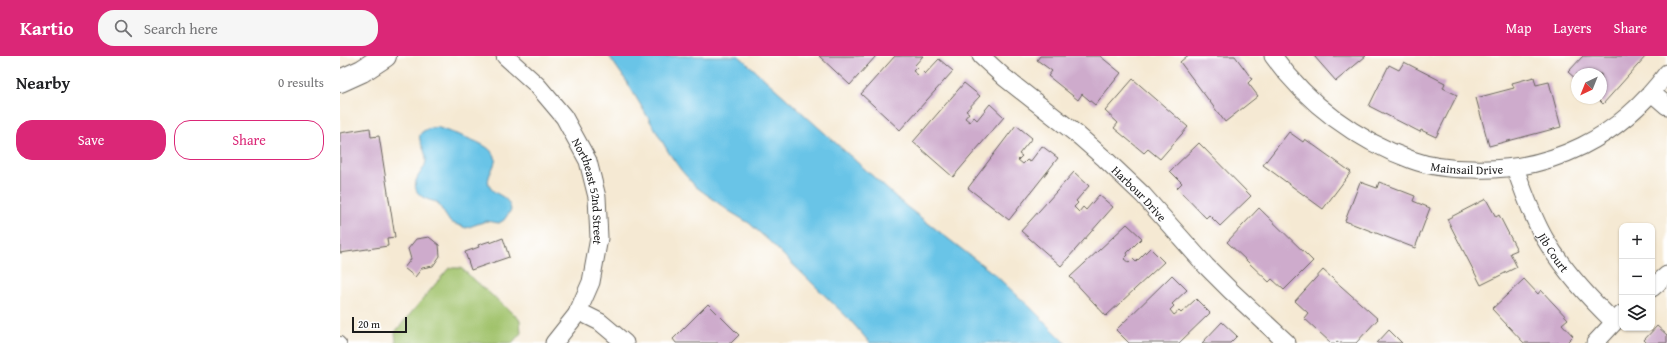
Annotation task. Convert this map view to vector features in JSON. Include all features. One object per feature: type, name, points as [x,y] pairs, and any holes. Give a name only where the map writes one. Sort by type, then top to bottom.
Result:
[{"type":"street","points":[[340,81],[385,56]]},
{"type":"street","name":"Northeast 52nd Street","points":[[504,56],[537,85],[564,117],[588,161],[597,197],[599,238],[592,282],[578,311],[554,343]]},
{"type":"street","name":"Harbour Drive","points":[[981,56],[1022,92],[1079,136],[1116,169],[1143,195],[1206,266],[1287,343]]},
{"type":"street","name":"Mainsail Drive","points":[[1274,56],[1298,87],[1326,112],[1351,131],[1380,147],[1413,161],[1447,168],[1484,170],[1515,168],[1545,161],[1572,151],[1594,140],[1615,126],[1652,93],[1667,73]]},
{"type":"street","points":[[1652,93],[1667,106]]},
{"type":"street","name":"Jib Court","points":[[1515,168],[1532,213],[1545,239],[1575,282],[1592,301],[1618,318]]},
{"type":"street","points":[[1655,285],[1667,275]]},
{"type":"street","points":[[578,311],[600,322],[625,343]]},
{"type":"street","points":[[1595,343],[1618,318]]},
{"type":"green space","points":[[449,268],[461,268],[520,320],[521,333],[512,343],[396,343],[395,332]]},
{"type":"water","points":[[609,56],[739,56],[907,207],[994,274],[1066,343],[870,343],[850,320],[768,240],[749,223],[729,211],[695,186],[669,153],[627,82]]},
{"type":"water","points":[[437,127],[481,144],[493,153],[495,156],[495,161],[488,182],[491,189],[504,198],[509,205],[511,210],[504,220],[499,223],[486,221],[466,228],[450,222],[437,202],[429,200],[418,193],[415,186],[416,181],[426,161],[420,136],[422,132],[427,129]]},
{"type":"building","points":[[819,56],[876,56],[850,85]]},
{"type":"building","points":[[895,56],[923,56],[915,65],[917,67],[913,71],[918,75],[922,71],[925,74],[939,59],[953,71],[900,130],[861,94]]},
{"type":"building","points":[[1040,56],[1100,56],[1121,73],[1095,105],[1082,94],[1078,100],[1048,76],[1052,71],[1037,60]]},
{"type":"building","points":[[1187,56],[1235,56],[1252,79],[1248,83],[1258,96],[1225,122],[1180,62]]},
{"type":"building","points":[[1314,56],[1366,56],[1336,81]]},
{"type":"building","points":[[1583,56],[1646,56],[1607,100],[1607,68],[1572,68]]},
{"type":"building","points":[[1404,62],[1445,83],[1443,88],[1457,95],[1436,137],[1421,130],[1420,132],[1369,106],[1389,65],[1399,70]]},
{"type":"building","points":[[1534,77],[1536,85],[1549,82],[1561,127],[1489,146],[1476,98],[1514,88],[1512,83]]},
{"type":"building","points":[[1133,79],[1188,127],[1160,159],[1148,149],[1144,153],[1114,128],[1118,123],[1105,111]]},
{"type":"building","points":[[964,83],[980,96],[966,111],[969,113],[965,118],[970,122],[974,117],[977,120],[990,104],[1004,117],[953,177],[913,142]]},
{"type":"building","points":[[1016,125],[1032,138],[1019,154],[1022,156],[1018,160],[1023,164],[1027,160],[1030,162],[1042,146],[1058,158],[1009,220],[968,188]]},
{"type":"building","points":[[370,128],[371,137],[379,136],[395,237],[387,238],[388,246],[340,253],[340,133]]},
{"type":"building","points":[[1289,132],[1303,142],[1305,139],[1351,172],[1323,209],[1263,165]]},
{"type":"building","points":[[1199,143],[1251,196],[1220,226],[1209,215],[1206,218],[1177,188],[1182,183],[1170,171]]},
{"type":"building","points":[[1074,172],[1089,186],[1076,201],[1078,203],[1074,207],[1079,212],[1083,207],[1086,210],[1099,195],[1113,207],[1061,266],[1021,231]]},
{"type":"building","points":[[1360,182],[1377,188],[1379,182],[1415,196],[1413,201],[1430,208],[1415,248],[1345,221]]},
{"type":"building","points":[[1486,199],[1496,217],[1499,215],[1517,250],[1510,253],[1517,267],[1481,285],[1447,219]]},
{"type":"building","points":[[1259,208],[1313,261],[1284,290],[1272,279],[1269,282],[1227,242]]},
{"type":"building","points":[[1127,224],[1142,238],[1127,253],[1128,255],[1124,259],[1129,263],[1133,259],[1136,262],[1150,248],[1164,262],[1106,316],[1070,277]]},
{"type":"building","points":[[429,237],[439,245],[440,256],[433,266],[422,268],[415,277],[404,268],[411,259],[408,249],[416,239]]},
{"type":"building","points":[[503,238],[509,257],[471,270],[465,252],[479,247],[478,245],[490,241],[490,243]]},
{"type":"building","points":[[1323,270],[1378,319],[1356,343],[1340,343],[1337,341],[1335,343],[1331,343],[1304,318],[1308,313],[1295,301]]},
{"type":"building","points":[[1172,275],[1187,290],[1172,304],[1174,306],[1170,310],[1174,315],[1179,311],[1181,313],[1196,299],[1210,313],[1179,343],[1129,343],[1116,330]]},
{"type":"building","points":[[1524,279],[1538,294],[1541,290],[1568,319],[1562,324],[1573,336],[1566,343],[1524,343],[1492,309]]},
{"type":"building","points":[[708,304],[739,335],[731,343],[676,343],[673,339]]},
{"type":"building","points":[[1222,322],[1237,336],[1230,343],[1202,343]]},
{"type":"building","points":[[1657,326],[1667,335],[1667,343],[1647,343],[1644,340],[1652,331],[1655,331]]},
{"type":"building","points":[[1389,330],[1402,343],[1377,343]]}]
